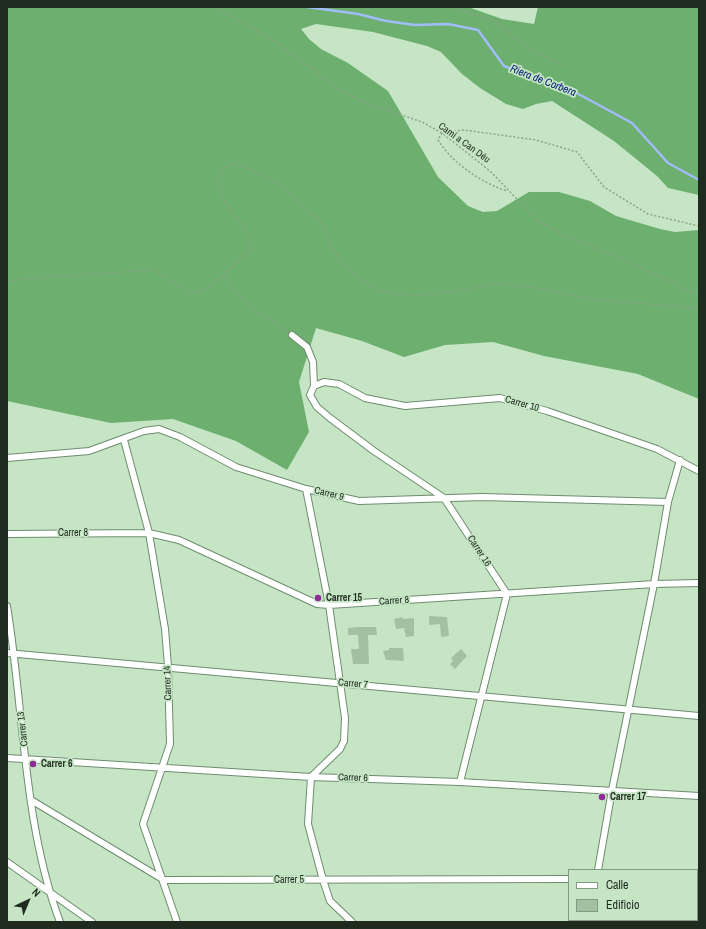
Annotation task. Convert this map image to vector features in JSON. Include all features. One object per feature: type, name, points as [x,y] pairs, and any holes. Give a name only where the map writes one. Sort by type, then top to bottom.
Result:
[{"type":"street","points":[[292,335],[307,347],[313,362],[314,386]]},
{"type":"street","name":"Carrer 10","points":[[314,386],[324,382],[339,384],[365,398],[405,406],[500,398],[547,412],[657,449],[699,471]]},
{"type":"street","name":"Carrer 16","points":[[314,386],[310,395],[317,407],[374,451],[444,498],[507,594]]},
{"type":"street","name":"Carrer 9","points":[[7,458],[89,451],[124,440],[144,431],[159,429],[180,437],[236,467],[306,489],[358,501],[482,497],[668,502]]},
{"type":"street","name":"Carrer 14","points":[[124,440],[149,533],[165,629],[168,666],[170,744],[143,824],[164,880],[177,922]]},
{"type":"street","points":[[598,869],[612,790],[654,584],[668,502],[680,460]]},
{"type":"street","points":[[306,489],[329,606],[345,718],[344,741],[340,749],[311,777],[308,824],[330,901],[352,922]]},
{"type":"street","name":"Carrer 8","points":[[7,534],[149,533],[179,540],[317,604],[329,606],[699,582]]},
{"type":"street","points":[[460,782],[480,695],[507,594]]},
{"type":"street","name":"Carrer 13","points":[[7,606],[15,653],[31,800],[48,890],[60,922]]},
{"type":"street","name":"Carrer 7","points":[[7,653],[168,666],[699,716]]},
{"type":"street","name":"Carrer 6","points":[[7,758],[311,777],[460,782],[699,796]]},
{"type":"street","points":[[31,800],[164,880]]},
{"type":"street","points":[[7,862],[92,922]]},
{"type":"street","name":"Carrer 5","points":[[164,880],[568,879]]},
{"type":"path","name":"Camí a Can Déu","points":[[214,7],[270,38],[333,85],[360,102],[416,120],[442,133],[490,171],[528,213],[550,228],[621,258],[699,296]]},
{"type":"path","points":[[449,7],[495,22],[530,50],[566,67]]},
{"type":"path","points":[[509,192],[483,180],[452,157],[438,140],[442,133],[464,130],[536,140],[577,152],[604,187],[648,214],[699,226]]},
{"type":"path","points":[[7,281],[49,276],[153,270],[191,293],[202,291],[211,286],[250,251],[250,238],[243,225],[228,207],[218,184],[221,170],[234,162],[271,180],[289,192],[309,212],[319,219],[328,241],[339,258],[359,278],[378,291],[414,296],[459,291],[498,284],[532,287],[595,300],[699,308]]},
{"type":"path","points":[[226,272],[232,289],[259,312],[292,335]]},
{"type":"green space","points":[[7,7],[468,7],[502,19],[534,24],[538,7],[699,7],[699,195],[668,188],[657,176],[614,141],[552,101],[536,104],[523,109],[506,104],[480,88],[462,74],[441,52],[427,46],[373,32],[316,24],[301,29],[309,39],[321,49],[348,63],[388,91],[438,177],[468,206],[483,212],[497,211],[529,192],[559,192],[590,201],[616,216],[660,229],[675,232],[699,230],[699,399],[638,374],[544,356],[493,342],[445,345],[404,357],[362,341],[316,328],[299,382],[309,432],[287,470],[236,441],[173,419],[111,423],[7,401]]},
{"type":"building","points":[[429,616],[447,617],[449,636],[441,637],[440,624],[429,625]]},
{"type":"building","points":[[403,617],[403,619],[414,618],[414,636],[406,637],[404,628],[396,629],[394,619]]},
{"type":"building","points":[[376,627],[377,635],[368,635],[369,664],[353,664],[351,649],[359,649],[358,635],[348,635],[348,628]]},
{"type":"building","points":[[389,648],[403,648],[404,661],[386,660],[383,651],[389,650]]},
{"type":"building","points":[[461,649],[467,656],[455,669],[450,664],[453,661],[451,658]]},
{"type":"waterway","name":"Riera de Corbera","points":[[307,7],[358,14],[386,21],[415,25],[448,24],[478,30],[504,66],[571,90],[632,123],[668,163],[699,180]]},
{"type":"place","name":"Carrer 15","points":[[318,598]]},
{"type":"place","name":"Carrer 6","points":[[33,764]]},
{"type":"place","name":"Carrer 17","points":[[602,797]]}]
